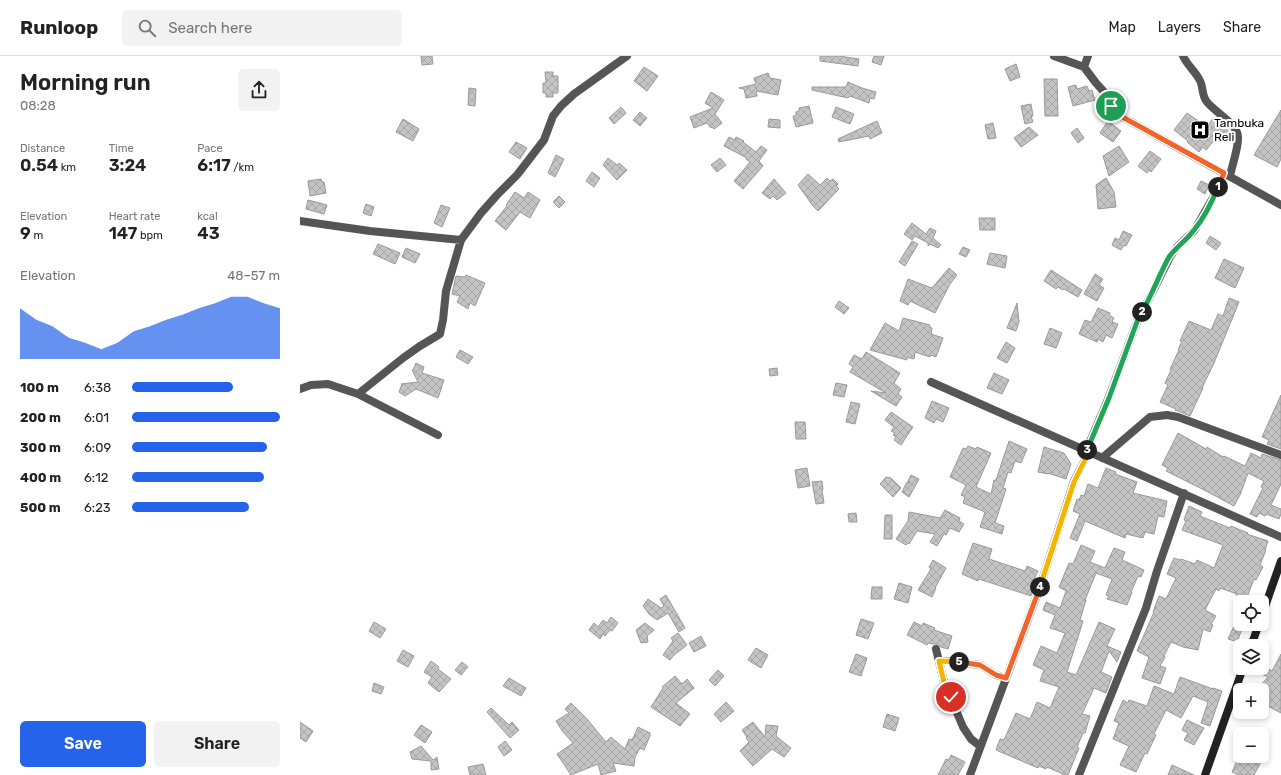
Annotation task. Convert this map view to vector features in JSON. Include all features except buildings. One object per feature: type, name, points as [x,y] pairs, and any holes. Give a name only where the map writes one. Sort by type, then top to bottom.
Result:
[{"type":"street","points":[[358,394],[403,358],[440,334],[446,291],[461,240],[481,213],[517,175],[544,140],[553,116],[561,106],[574,94],[627,56]]},
{"type":"street","points":[[1054,56],[1084,67],[1106,94],[1111,106],[1117,114],[1281,205]]},
{"type":"street","points":[[1084,67],[1088,56]]},
{"type":"street","points":[[970,775],[1039,590],[1074,482],[1088,452],[1138,319],[1170,257],[1177,247],[1194,231],[1227,174],[1238,142],[1239,137],[1237,131],[1206,101],[1199,78],[1183,56]]},
{"type":"street","points":[[300,221],[376,232],[461,240]]},
{"type":"street","points":[[931,382],[1281,537]]},
{"type":"street","points":[[300,389],[311,385],[328,384],[358,394],[438,435]]},
{"type":"street","points":[[1102,458],[1150,417],[1167,415],[1178,416],[1281,455]]},
{"type":"street","points":[[1079,775],[1146,608],[1184,493]]},
{"type":"street","points":[[1269,595],[1281,561]]},
{"type":"street","points":[[936,649],[944,682],[964,727],[971,739],[980,746]]},
{"type":"street","points":[[939,661],[980,665],[996,675],[1006,678]]},
{"type":"street","points":[[1205,775],[1241,675]]},
{"type":"place","name":"Tambuka Reli","points":[[1200,130]]},
{"type":"route","points":[[951,697],[944,682],[939,661],[980,665],[996,675],[1006,678],[1039,590],[1074,482],[1089,452],[1086,451],[1109,398],[1138,319],[1170,257],[1177,247],[1194,231],[1215,194],[1224,173],[1117,114],[1111,106]]}]
